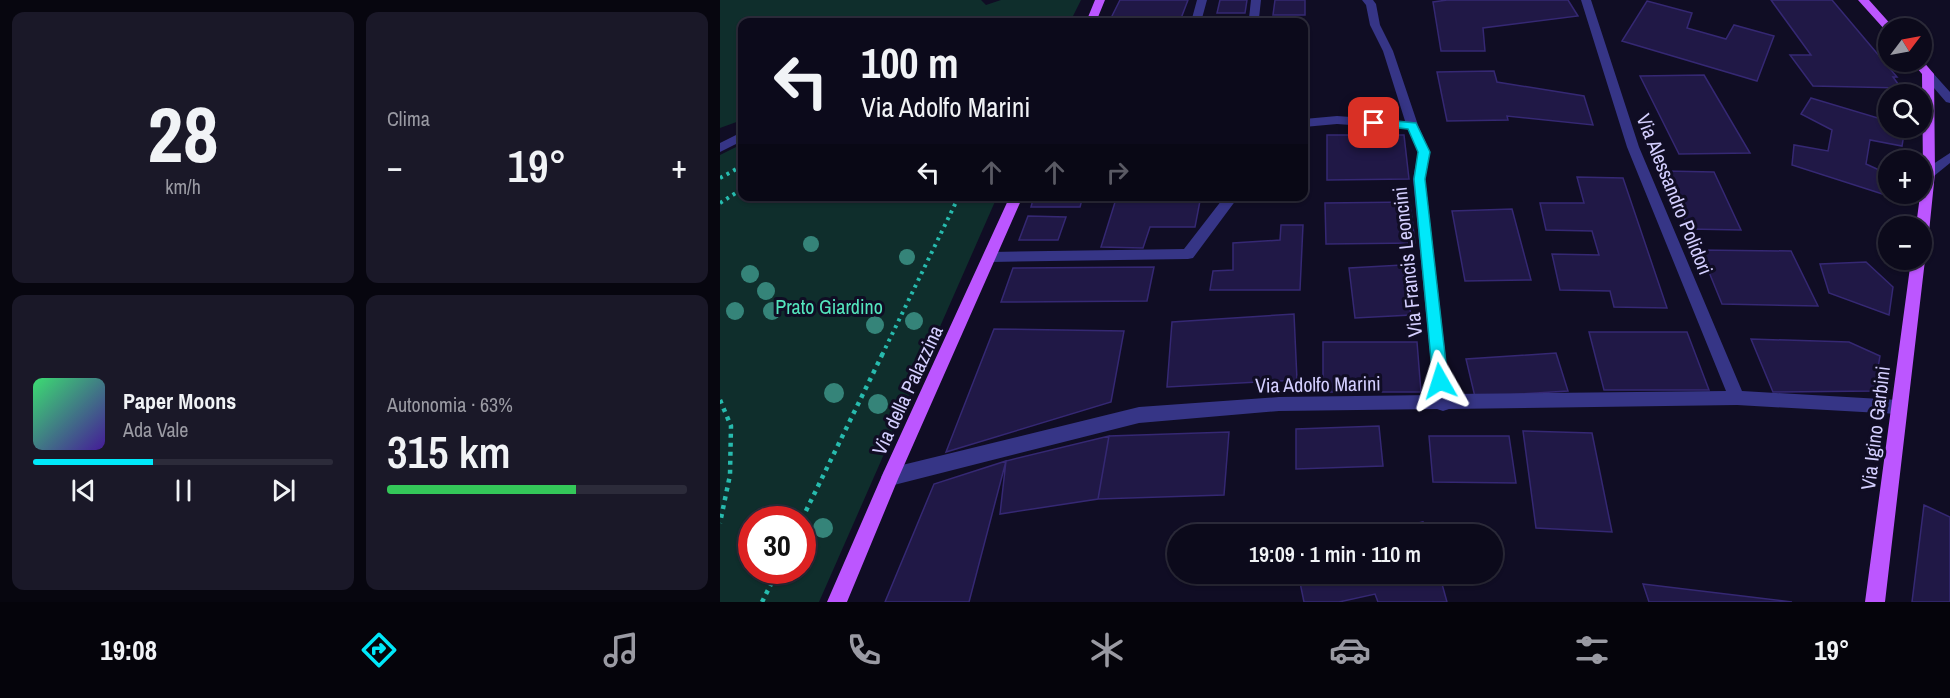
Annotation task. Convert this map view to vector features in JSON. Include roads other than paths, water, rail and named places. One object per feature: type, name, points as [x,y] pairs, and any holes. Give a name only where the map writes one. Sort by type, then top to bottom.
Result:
[{"type":"main road","points":[[1093,18],[1100,0]]},
{"type":"main road","points":[[1863,0],[1879,18]]},
{"type":"main road","points":[[1928,74],[1929,150]]},
{"type":"main road","name":"Via della Palazzina","points":[[837,602],[890,477],[1015,201]]},
{"type":"main road","name":"Via Igino Garbini","points":[[1875,602],[1917,270]]},
{"type":"street","points":[[1197,18],[1202,0]]},
{"type":"street","points":[[1254,18],[1256,0]]},
{"type":"street","points":[[1308,123],[1337,120],[1412,125],[1388,51],[1375,26],[1371,4],[1367,0]]},
{"type":"street","name":"Via Alessandro Polidori","points":[[1586,0],[1633,147],[1737,398]]},
{"type":"street","points":[[1928,74],[1950,99]]},
{"type":"street","name":"Via Francis Leoncini","points":[[1412,125],[1424,152],[1419,179],[1443,404]]},
{"type":"street","points":[[720,148],[738,138]]},
{"type":"street","points":[[1932,171],[1950,157]]},
{"type":"street","points":[[991,257],[1188,254],[1229,201]]},
{"type":"street","name":"Via Adolfo Marini","points":[[890,477],[1139,415],[1279,404],[1443,404],[1737,398],[1898,407]]},
{"type":"park label","name":"Prato Giardino","points":[[829,306]]}]
